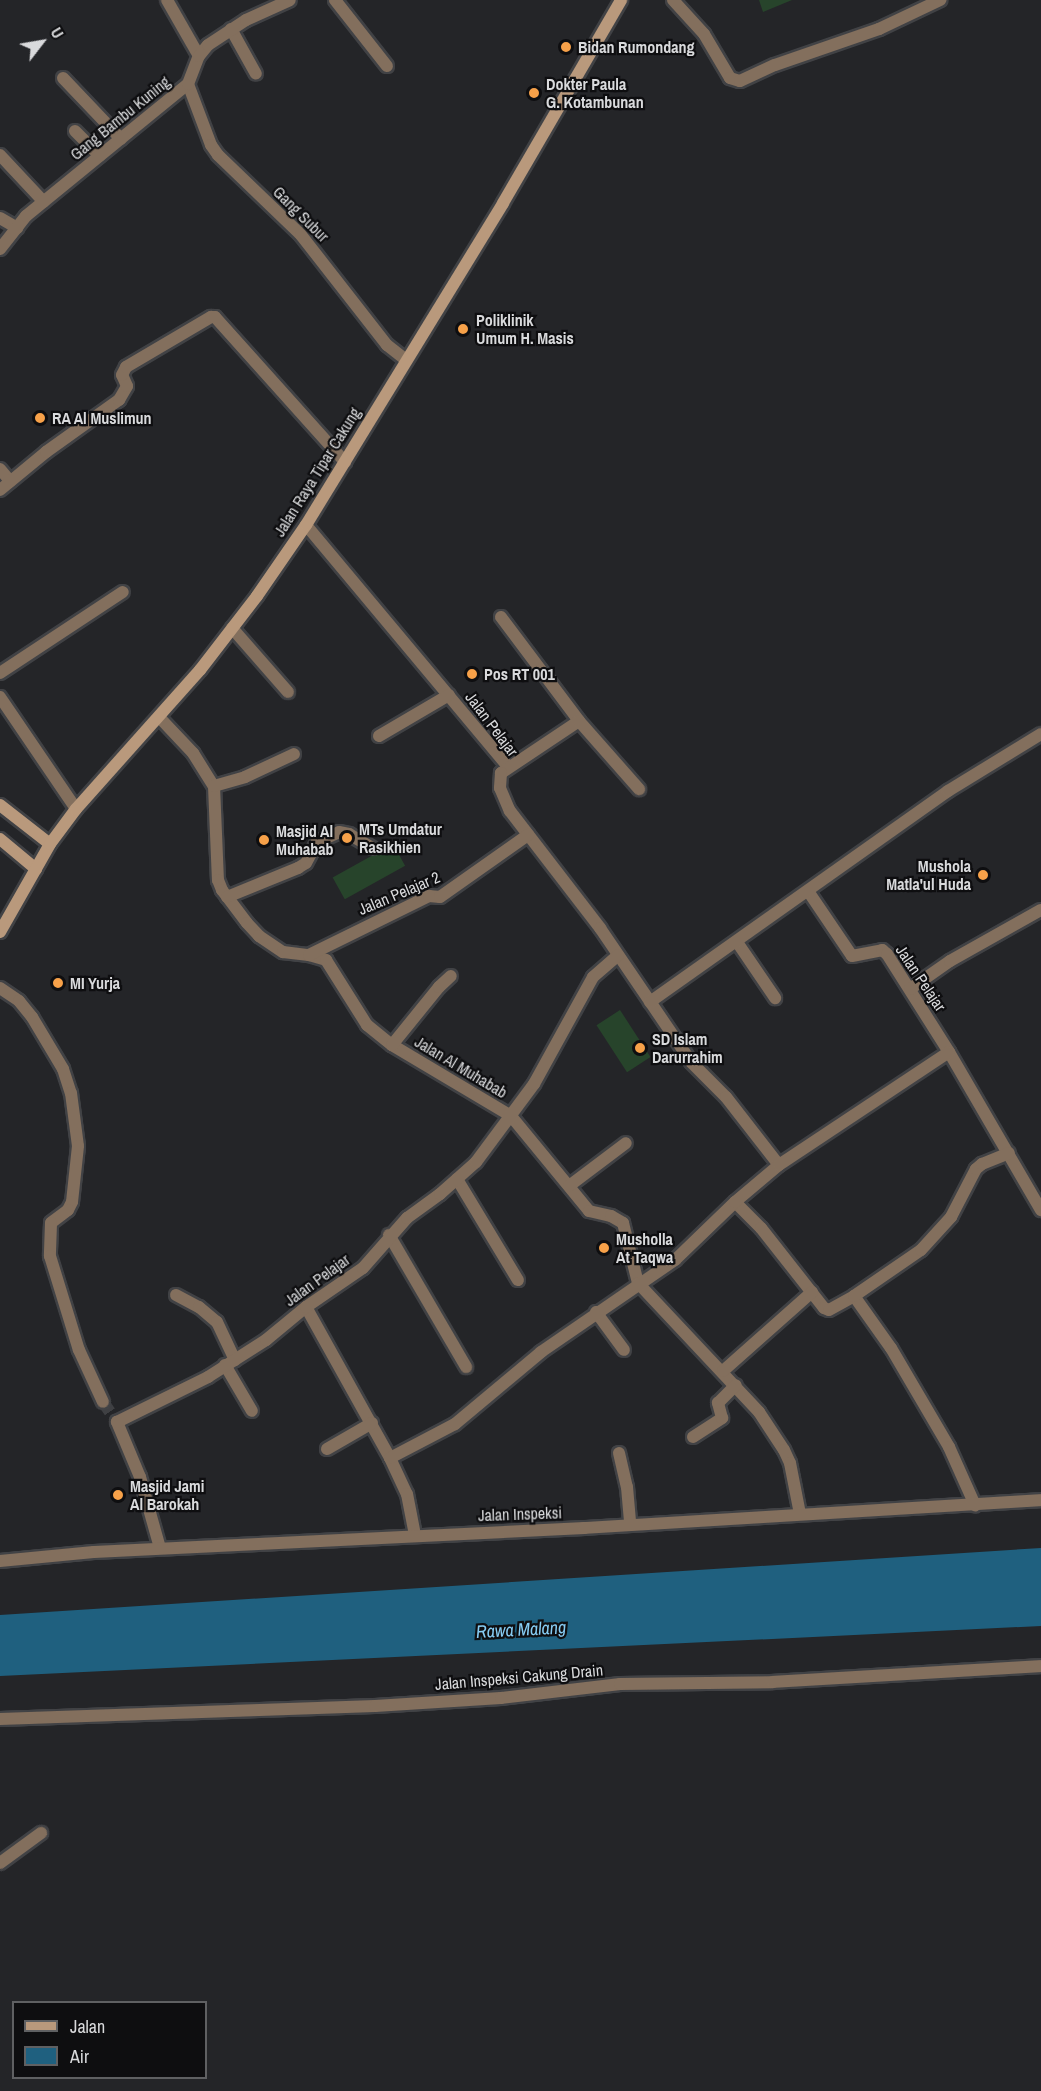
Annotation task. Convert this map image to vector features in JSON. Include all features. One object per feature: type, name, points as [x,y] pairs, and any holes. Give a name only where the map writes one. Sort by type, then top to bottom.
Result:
[{"type":"street","points":[[167,0],[199,56]]},
{"type":"street","name":"Gang Bambu Kuning","points":[[0,249],[16,228],[44,202],[188,84],[199,56],[208,45],[246,20],[290,0]]},
{"type":"street","points":[[335,0],[387,66]]},
{"type":"street","name":"Jalan Raya Tipar Cakung","points":[[0,932],[50,844],[76,809],[159,717],[232,628],[306,525],[502,203],[621,0]]},
{"type":"street","points":[[673,0],[704,34],[730,78],[740,81],[775,64],[879,29],[940,0]]},
{"type":"street","points":[[231,29],[256,74]]},
{"type":"street","points":[[63,78],[121,138]]},
{"type":"street","name":"Gang Subur","points":[[188,84],[211,145],[218,155],[301,235],[387,345],[405,359]]},
{"type":"street","points":[[75,131],[100,156]]},
{"type":"street","points":[[0,155],[44,202]]},
{"type":"street","points":[[0,218],[16,228]]},
{"type":"street","points":[[0,469],[5,486],[119,399],[127,386],[122,375],[126,367],[200,322],[215,316],[345,462]]},
{"type":"street","name":"Jalan Pelajar","points":[[306,525],[508,767],[501,773],[501,788],[510,811],[560,873],[691,1062],[726,1097],[779,1165]]},
{"type":"street","points":[[0,673],[123,592]]},
{"type":"street","points":[[501,618],[579,721],[639,789]]},
{"type":"street","points":[[232,628],[288,692]]},
{"type":"street","points":[[379,736],[449,695]]},
{"type":"street","points":[[0,697],[76,809]]},
{"type":"street","points":[[159,717],[193,753],[214,786],[245,777],[294,754]]},
{"type":"street","points":[[508,767],[579,721]]},
{"type":"street","points":[[650,1002],[948,791],[1041,734]]},
{"type":"street","name":"Jalan Al Muhabab","points":[[214,786],[218,880],[227,897],[259,936],[272,947],[283,952],[309,955],[326,960],[367,1025],[392,1045],[511,1116],[589,1211],[611,1216],[626,1227],[632,1265],[638,1283],[759,1412],[790,1463],[800,1514]]},
{"type":"street","points":[[0,805],[50,844]]},
{"type":"street","points":[[227,897],[298,868],[306,863],[317,842],[339,832],[349,834],[372,848]]},
{"type":"street","name":"Jalan Pelajar 2","points":[[309,955],[429,896],[440,897],[528,835]]},
{"type":"street","points":[[0,839],[36,869]]},
{"type":"street","name":"Jalan Pelajar","points":[[808,891],[847,952],[852,956],[882,950],[910,989],[949,1052],[1041,1210]]},
{"type":"street","points":[[910,989],[950,961],[1041,910]]},
{"type":"street","points":[[737,942],[774,998]]},
{"type":"street","name":"Jalan Pelajar","points":[[110,1412],[208,1377],[266,1340],[306,1307],[363,1268],[389,1235],[476,1162],[534,1084],[593,977],[618,955]]},
{"type":"street","points":[[392,1045],[439,987],[451,976]]},
{"type":"street","points":[[0,988],[19,1001],[32,1017],[63,1069],[71,1093],[78,1146],[72,1202],[68,1210],[51,1223],[50,1256],[79,1350],[140,1477],[160,1548]]},
{"type":"street","points":[[390,1458],[455,1424],[524,1365],[596,1312],[675,1260],[735,1202],[779,1165],[949,1052]]},
{"type":"street","points":[[568,1186],[626,1143]]},
{"type":"street","points":[[735,1202],[761,1228],[824,1308],[829,1310],[854,1296],[921,1250],[951,1217],[976,1169],[982,1164],[1009,1153]]},
{"type":"street","points":[[457,1179],[518,1280]]},
{"type":"street","points":[[389,1235],[466,1367]]},
{"type":"street","points":[[723,1371],[812,1292]]},
{"type":"street","points":[[176,1295],[199,1307],[217,1322],[223,1331],[230,1362],[252,1412]]},
{"type":"street","points":[[854,1296],[891,1348],[949,1447],[975,1505]]},
{"type":"street","points":[[306,1307],[390,1458],[407,1494],[415,1534]]},
{"type":"street","points":[[596,1312],[624,1350]]},
{"type":"street","points":[[693,1437],[722,1418],[718,1403],[736,1385]]},
{"type":"street","points":[[327,1449],[372,1423]]},
{"type":"street","points":[[619,1453],[627,1487],[630,1526]]},
{"type":"street","name":"Jalan Inspeksi","points":[[0,1561],[160,1548],[260,1545],[415,1534],[630,1526],[1041,1500]]},
{"type":"street","name":"Jalan Inspeksi Cakung Drain","points":[[0,1719],[375,1706],[481,1700],[620,1684],[773,1682],[1041,1666]]},
{"type":"street","points":[[0,1863],[41,1833]]},
{"type":"green space","points":[[759,0],[792,0],[763,12]]},
{"type":"green space","points":[[393,844],[405,866],[345,899],[333,877]]},
{"type":"green space","points":[[620,1010],[650,1057],[627,1072],[597,1025]]},
{"type":"water","name":"Rawa Malang","points":[[1041,1548],[1041,1626],[0,1676],[0,1615]]},
{"type":"tunnel","points":[[103,1402],[110,1412]]},
{"type":"place","name":"Bidan Rumondang","points":[[566,47]]},
{"type":"place","name":"Dokter Paula G. Kotambunan","points":[[534,93]]},
{"type":"place","name":"Poliklinik Umum H. Masis","points":[[463,329]]},
{"type":"place","name":"RA Al Muslimun","points":[[40,418]]},
{"type":"place","name":"Pos RT 001","points":[[472,674]]},
{"type":"place","name":"MTs Umdatur Rasikhien","points":[[347,838]]},
{"type":"place","name":"Masjid Al Muhabab","points":[[264,840]]},
{"type":"place","name":"Mushola Matla'ul Huda","points":[[983,875]]},
{"type":"place","name":"MI Yurja","points":[[58,983]]},
{"type":"place","name":"SD Islam Darurrahim","points":[[640,1048]]},
{"type":"place","name":"Musholla At Taqwa","points":[[604,1248]]},
{"type":"place","name":"Masjid Jami Al Barokah","points":[[118,1495]]}]
